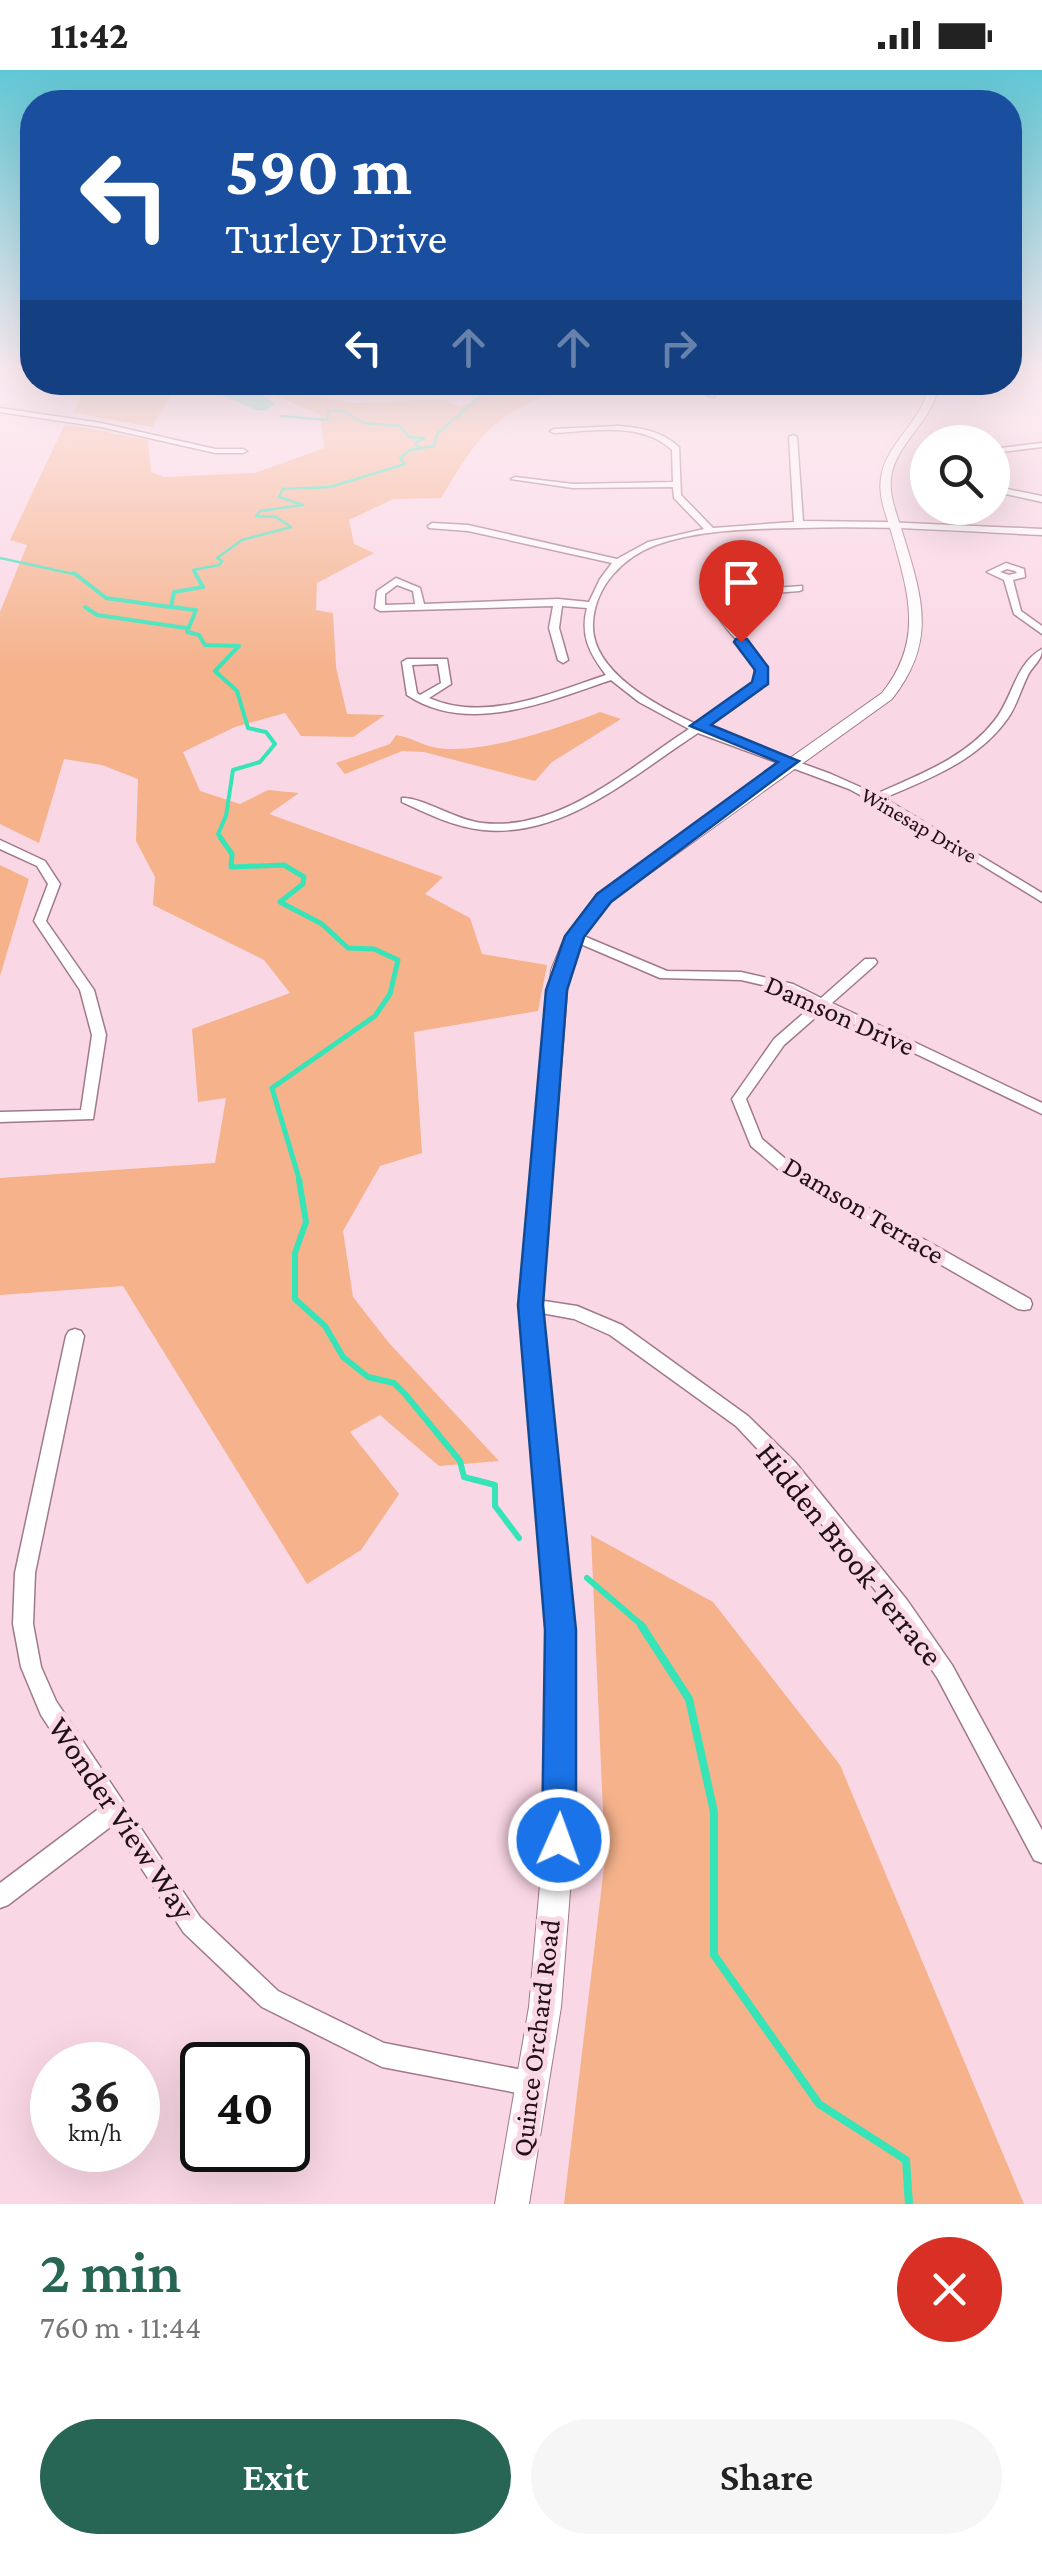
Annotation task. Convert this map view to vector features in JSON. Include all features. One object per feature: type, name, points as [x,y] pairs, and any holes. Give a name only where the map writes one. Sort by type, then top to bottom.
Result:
[{"type":"street","points":[[676,471],[680,504],[710,530]]},
{"type":"street","points":[[795,471],[799,525]]},
{"type":"street","name":"Quince Orchard Road","points":[[512,2204],[533,2084],[559,1840],[562,1672],[531,1305],[556,990],[574,936],[592,910],[619,885],[887,696],[912,663],[918,626],[895,528],[886,478],[888,471]]},
{"type":"street","points":[[515,479],[572,486],[676,484]]},
{"type":"street","points":[[1010,494],[1042,500]]},
{"type":"street","points":[[791,761],[644,701],[612,676],[589,638],[592,604],[618,562],[656,542],[710,530],[799,525],[1042,532]]},
{"type":"street","points":[[432,526],[468,528],[618,562]]},
{"type":"street","points":[[1008,578],[1017,612],[1042,631]]},
{"type":"street","points":[[406,800],[450,823],[528,825],[575,810],[752,690],[762,677],[756,656],[726,628],[722,613],[725,606],[746,592],[799,588]]},
{"type":"street","points":[[420,608],[494,601],[592,604]]},
{"type":"street","points":[[558,602],[554,628],[563,660]]},
{"type":"street","points":[[875,798],[956,760],[981,742],[1007,710],[1027,666],[1042,652]]},
{"type":"street","points":[[420,699],[446,684],[443,661],[407,662],[412,695],[420,699],[436,707],[490,710],[532,704],[612,676]]},
{"type":"street","name":"Winesap Drive","points":[[791,761],[875,798],[1042,898]]},
{"type":"street","points":[[0,844],[41,864],[54,884],[40,922],[87,990],[99,1035],[88,1115],[0,1117]]},
{"type":"street","name":"Damson Drive","points":[[574,936],[665,975],[759,978],[824,1002],[1042,1109]]},
{"type":"street","name":"Damson Terrace","points":[[870,962],[779,1042],[739,1099],[756,1142],[790,1170],[1024,1304]]},
{"type":"street","name":"Hidden Brook Terrace","points":[[531,1305],[578,1313],[616,1330],[742,1422],[788,1468],[900,1606],[934,1656],[988,1745],[1042,1852]]},
{"type":"street","name":"Wonder View Way","points":[[76,1336],[25,1573],[22,1624],[31,1668],[48,1708],[192,1924],[270,1999],[382,2055],[533,2084]]},
{"type":"street","points":[[0,1897],[114,1811]]},
{"type":"shaded area","points":[[43,471],[151,471],[164,477],[459,471],[441,498],[393,499],[349,520],[354,544],[374,553],[317,583],[316,610],[333,613],[336,667],[347,714],[385,715],[353,737],[301,736],[285,713],[235,727],[183,752],[200,791],[240,804],[268,790],[299,793],[269,814],[443,877],[425,894],[470,918],[482,954],[547,965],[538,1011],[414,1032],[422,1153],[380,1166],[343,1231],[353,1297],[389,1343],[499,1461],[439,1466],[380,1415],[350,1432],[399,1494],[361,1550],[307,1584],[123,1286],[0,1295],[0,1178],[215,1163],[226,1098],[198,1102],[192,1029],[290,993],[264,960],[153,905],[155,877],[136,841],[138,779],[102,765],[64,759],[39,843],[0,824],[0,612],[27,545],[10,540]]},
{"type":"shaded area","points":[[600,712],[621,719],[552,762],[535,781],[424,752],[402,751],[345,774],[336,763],[390,744],[396,735],[433,747],[471,748],[541,733]]},
{"type":"shaded area","points":[[0,865],[29,879],[0,976]]},
{"type":"shaded area","points":[[591,1535],[713,1602],[840,1765],[1024,2204],[564,2204],[605,1859]]},
{"type":"waterway","points":[[196,575],[193,570],[219,565],[222,561],[217,558],[242,540],[291,527],[276,517],[256,516],[260,511],[303,505],[279,497],[283,489],[330,487],[384,471]]},
{"type":"waterway","points":[[0,558],[76,575]]},
{"type":"waterway","points":[[195,573],[203,587],[174,592],[171,607],[196,610],[187,632],[199,635],[205,645],[239,646],[215,671],[237,691],[248,728],[266,732],[275,744],[260,762],[233,770],[226,816],[218,834],[222,839]]},
{"type":"waterway","points":[[76,575],[106,598],[170,607]]},
{"type":"waterway","points":[[85,607],[97,615],[186,628]]},
{"type":"waterway","points":[[220,837],[232,854],[231,867],[284,865],[304,877],[303,884],[280,902],[322,924],[348,948],[374,949],[398,960],[390,994],[375,1016],[272,1088],[300,1182]]},
{"type":"waterway","points":[[299,1180],[306,1222],[295,1253],[295,1299],[325,1326],[343,1357],[368,1377],[394,1383],[405,1394],[460,1461],[464,1477],[495,1485],[495,1506],[519,1538]]},
{"type":"waterway","points":[[587,1578],[644,1627]]},
{"type":"waterway","points":[[641,1625],[689,1699],[714,1812],[714,1955],[819,2104],[906,2160],[909,2204]]},
{"type":"route","points":[[559,1840],[560,1630],[531,1305],[556,990],[574,936],[604,898],[791,761],[698,726],[760,684],[763,670],[756,656],[741,642]]}]
